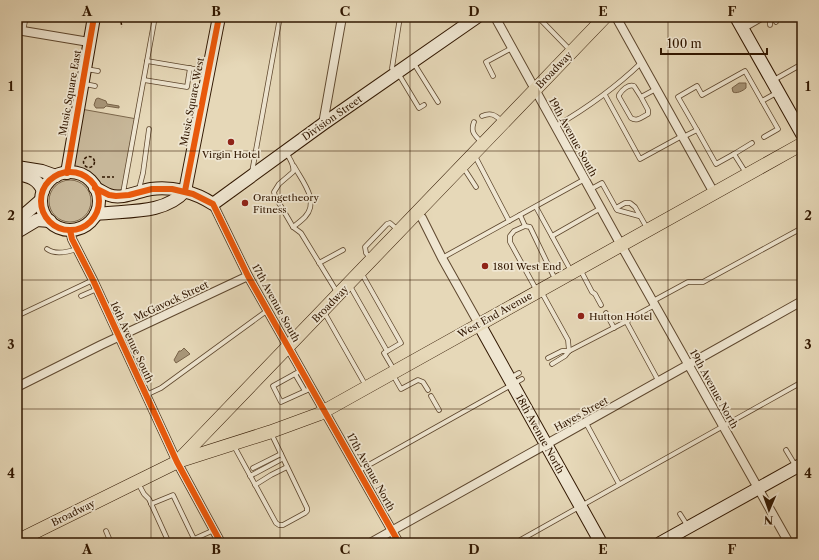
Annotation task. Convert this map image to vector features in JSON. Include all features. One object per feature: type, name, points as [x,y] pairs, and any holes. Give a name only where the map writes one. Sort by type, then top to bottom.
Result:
[{"type":"main road","name":"Music Square East","points":[[61,174],[85,69],[94,17]]},
{"type":"main road","name":"Music Square West","points":[[185,192],[219,17]]},
{"type":"main road","name":"Division Street","points":[[213,204],[323,124],[413,62],[463,22],[477,17]]},
{"type":"main road","name":"Broadway","points":[[17,541],[177,462],[605,17]]},
{"type":"main road","points":[[739,22],[802,134]]},
{"type":"main road","name":"West End Avenue","points":[[177,462],[270,432],[325,410],[802,144]]},
{"type":"main road","points":[[17,167],[84,176],[99,182],[109,195],[123,196],[152,189],[162,189],[185,192],[201,197],[213,204]]},
{"type":"main road","points":[[17,174],[33,178],[40,185],[44,215],[56,226],[70,230],[87,224],[96,214],[99,203],[99,182]]},
{"type":"main road","points":[[17,221],[42,196],[50,180],[61,174]]},
{"type":"main road","points":[[96,214],[159,208],[166,206],[179,198],[185,192]]},
{"type":"main road","points":[[17,232],[37,220],[50,221]]},
{"type":"main road","name":"18th Avenue North","points":[[479,324],[516,379],[546,445],[601,543]]},
{"type":"main road","points":[[660,543],[799,465]]},
{"type":"street","points":[[323,124],[342,17]]},
{"type":"street","name":"19th Avenue South","points":[[495,17],[586,179],[621,246]]},
{"type":"street","points":[[616,17],[714,192]]},
{"type":"street","points":[[739,22],[761,17]]},
{"type":"street","points":[[20,30],[89,42]]},
{"type":"street","name":"17th Avenue South","points":[[213,204],[248,276],[289,346],[299,372],[309,390],[325,410]]},
{"type":"street","points":[[417,214],[422,218],[442,258],[479,324]]},
{"type":"street","name":"16th Avenue South","points":[[70,230],[77,249],[93,280],[177,462],[221,543]]},
{"type":"street","name":"19th Avenue North","points":[[621,246],[655,303],[790,543]]},
{"type":"street","name":"McGavock Street","points":[[17,387],[248,276]]},
{"type":"street","name":"Hayes Street","points":[[370,543],[392,531],[418,513],[586,423],[802,301]]},
{"type":"street","name":"17th Avenue North","points":[[325,410],[399,543]]},
{"type":"lane","points":[[20,30],[26,17]]},
{"type":"lane","points":[[123,196],[155,17]]},
{"type":"lane","points":[[251,177],[280,17]]},
{"type":"lane","points":[[400,17],[392,68],[397,73],[419,108],[424,105]]},
{"type":"lane","points":[[538,17],[571,52]]},
{"type":"lane","points":[[768,17],[770,25]]},
{"type":"lane","points":[[773,17],[776,22]]},
{"type":"lane","points":[[494,76],[486,62],[512,48]]},
{"type":"lane","points":[[147,61],[209,72]]},
{"type":"lane","points":[[413,62],[438,102]]},
{"type":"lane","points":[[556,126],[605,95],[641,63]]},
{"type":"lane","points":[[772,81],[802,64]]},
{"type":"lane","points":[[144,80],[187,87],[190,68]]},
{"type":"lane","points":[[85,69],[98,71]]},
{"type":"lane","points":[[752,143],[716,164],[678,97],[697,86],[702,95],[745,71],[778,129],[764,136]]},
{"type":"lane","points":[[82,83],[95,86]]},
{"type":"lane","points":[[631,85],[634,86],[641,97],[648,110],[648,114],[638,120],[634,120],[631,118],[619,95],[631,85]]},
{"type":"lane","points":[[641,97],[656,89]]},
{"type":"lane","points":[[762,101],[778,92]]},
{"type":"lane","points":[[605,95],[640,159],[697,130]]},
{"type":"lane","points":[[482,116],[493,114],[504,122]]},
{"type":"lane","points":[[474,122],[472,133],[484,144]]},
{"type":"lane","points":[[138,192],[143,173],[149,129]]},
{"type":"lane","points":[[286,152],[310,195],[311,202],[310,209],[306,216],[293,227]]},
{"type":"lane","points":[[474,154],[509,221]]},
{"type":"lane","points":[[734,154],[746,175]]},
{"type":"lane","points":[[294,166],[293,172],[279,184],[274,192],[275,196],[293,227],[301,233],[338,295]]},
{"type":"lane","points":[[463,166],[476,187]]},
{"type":"lane","points":[[442,258],[586,179]]},
{"type":"lane","points":[[591,189],[602,183],[617,210],[640,216]]},
{"type":"lane","points":[[616,208],[625,203],[630,203],[648,230]]},
{"type":"lane","points":[[536,207],[552,236],[601,304]]},
{"type":"lane","points":[[552,236],[601,208]]},
{"type":"lane","points":[[520,215],[525,226]]},
{"type":"lane","points":[[552,364],[566,356],[569,351],[568,340],[510,242],[510,236],[514,231],[525,226],[530,227],[556,281]]},
{"type":"lane","points":[[548,358],[562,351],[569,351],[628,321],[688,282],[703,282],[802,228]]},
{"type":"lane","points":[[47,249],[51,252],[57,252],[77,249]]},
{"type":"lane","points":[[319,263],[343,250]]},
{"type":"lane","points":[[361,272],[401,344],[384,353],[401,389],[418,380],[423,382],[428,390]]},
{"type":"lane","points":[[17,316],[93,280]]},
{"type":"lane","points":[[349,284],[388,351]]},
{"type":"lane","points":[[81,296],[97,289]]},
{"type":"lane","points":[[146,395],[161,388],[268,310]]},
{"type":"lane","points":[[323,311],[366,387]]},
{"type":"lane","points":[[606,313],[614,328]]},
{"type":"lane","points":[[628,321],[627,323],[659,382]]},
{"type":"lane","points":[[299,372],[273,386],[281,402],[309,390]]},
{"type":"lane","points":[[358,470],[516,379]]},
{"type":"lane","points":[[515,543],[802,382]]},
{"type":"lane","points":[[431,396],[439,410]]},
{"type":"lane","points":[[586,423],[619,484]]},
{"type":"lane","points":[[233,444],[276,523],[283,525],[307,511],[307,508],[270,432]]},
{"type":"lane","points":[[786,450],[799,465]]},
{"type":"lane","points":[[253,468],[281,454]]},
{"type":"lane","points":[[250,476],[280,460]]},
{"type":"lane","points":[[255,485],[288,467]]},
{"type":"lane","points":[[137,481],[151,504],[169,543]]},
{"type":"lane","points":[[151,504],[173,495],[195,541]]},
{"type":"lane","points":[[680,514],[688,527]]},
{"type":"lane","points":[[185,543],[195,541],[214,529]]},
{"type":"lane","points":[[106,531],[111,543]]},
{"type":"lane","points":[[790,543],[802,537]]},
{"type":"path","points":[[120,17],[122,27]]},
{"type":"path","points":[[90,157],[94,160],[94,164],[92,167],[87,168],[83,165],[83,161],[90,157]]},
{"type":"path","points":[[99,182],[114,177]]},
{"type":"path","points":[[264,543],[270,539]]},
{"type":"shaded area","points":[[739,83],[746,83],[746,88],[740,92],[733,92],[732,88]]},
{"type":"shaded area","points":[[98,98],[106,101],[107,104],[119,106],[119,108],[106,106],[104,108],[96,108],[94,105],[96,99]]},
{"type":"shaded area","points":[[81,109],[137,119],[123,193],[96,185],[92,180],[71,168]]},
{"type":"shaded area","points":[[70,180],[85,186],[91,201],[85,216],[70,222],[55,216],[49,201],[55,186]]},
{"type":"shaded area","points":[[184,348],[190,354],[176,363],[174,360],[179,351]]},
{"type":"cycle path","points":[[67,173],[94,17]]},
{"type":"cycle path","points":[[185,191],[219,17]]},
{"type":"cycle path","points":[[70,172],[86,177],[94,185],[99,201],[94,217],[86,225],[70,230],[54,225],[46,217],[41,201],[46,185],[54,177],[70,172]]},
{"type":"cycle path","points":[[95,188],[109,195],[116,196],[129,195],[152,189],[172,189],[193,194],[213,204],[248,276],[399,543]]},
{"type":"cycle path","points":[[70,230],[72,239],[93,280],[177,462],[221,543]]},
{"type":"place","name":"Virgin Hotel","points":[[231,142]]},
{"type":"place","name":"Orangetheory Fitness","points":[[245,203]]},
{"type":"place","name":"1801 West End","points":[[485,266]]},
{"type":"place","name":"Hutton Hotel","points":[[581,316]]}]
